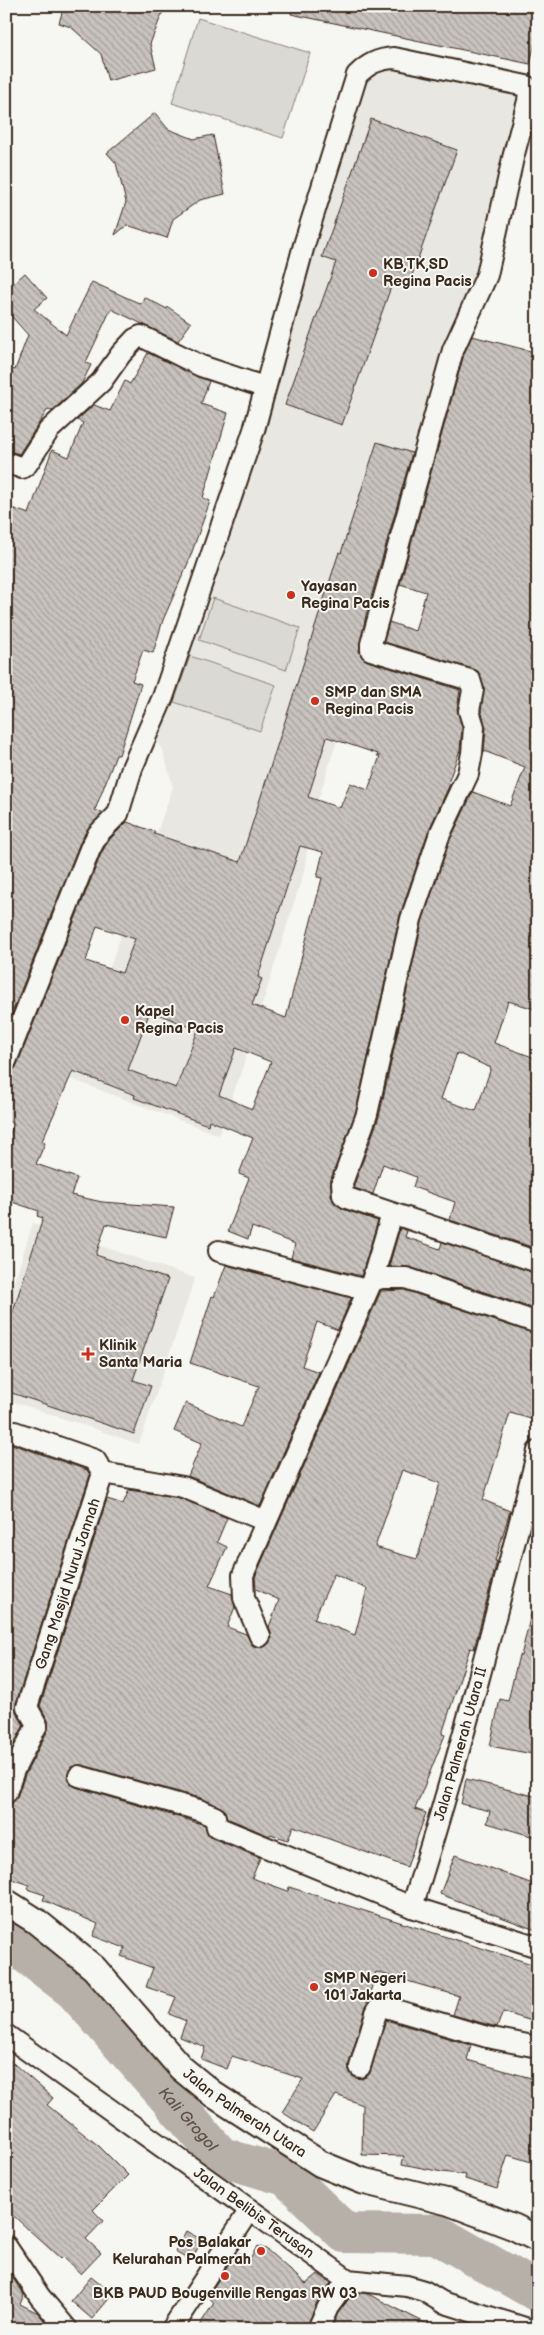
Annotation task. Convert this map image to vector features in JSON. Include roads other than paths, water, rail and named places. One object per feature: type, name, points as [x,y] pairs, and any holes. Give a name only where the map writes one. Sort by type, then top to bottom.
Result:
[{"type":"street","points":[[6,1061],[90,848],[98,834],[118,814],[132,768],[163,697],[254,430],[264,387],[309,228],[357,75],[367,65],[382,59],[394,58],[526,86],[533,102],[509,176],[487,275],[453,350],[371,644],[371,650],[470,680],[473,684],[469,711],[474,727],[468,774],[439,836],[411,919],[367,1114],[342,1183],[343,1195],[347,1198],[538,1262]]},
{"type":"street","points":[[6,462],[22,468],[27,464],[50,430],[101,382],[121,354],[141,336],[201,366],[264,387]]},
{"type":"street","points":[[260,1636],[244,1598],[243,1575],[369,1286],[392,1214]]},
{"type":"street","points":[[219,1251],[369,1286],[382,1278],[406,1278],[538,1323]]},
{"type":"street","points":[[6,1429],[95,1460],[103,1473],[183,1487],[266,1521]]},
{"type":"street","name":"Jalan Palmerah Utara II","points":[[412,1907],[448,1792],[491,1636],[538,1451]]},
{"type":"street","name":"Gang Masjid Nurul Jannah","points":[[6,1793],[14,1770],[37,1725],[27,1707],[103,1473]]},
{"type":"street","points":[[79,1776],[200,1810],[215,1817],[218,1827],[412,1907],[538,1947]]},
{"type":"street","name":"Jalan Palmerah Utara","points":[[6,1902],[36,1921],[94,1968],[181,2068],[214,2095],[322,2164],[363,2181],[448,2202],[514,2226],[538,2239]]},
{"type":"street","points":[[360,2067],[376,2012],[382,2006],[487,2037],[538,2047]]},
{"type":"street","name":"Jalan Belibis Terusan","points":[[6,2035],[348,2280],[407,2286],[424,2291],[442,2302],[498,2325],[528,2329]]},
{"type":"street","points":[[172,2329],[250,2210]]},
{"type":"street","points":[[6,2246],[40,2297],[67,2329]]},
{"type":"street","points":[[318,2329],[328,2307],[348,2280]]},
{"type":"waterway","name":"Kali Grogol","points":[[6,1938],[75,1991],[221,2157],[286,2176],[345,2233],[436,2234],[538,2292]]},
{"type":"place","name":"KB,TK,SD Regina Pacis","points":[[373,273]]},
{"type":"place","name":"Yayasan Regina Pacis","points":[[291,595]]},
{"type":"place","name":"SMP dan SMA Regina Pacis","points":[[315,701]]},
{"type":"place","name":"Kapel Regina Pacis","points":[[125,1020]]},
{"type":"place","name":"Klinik Santa Maria","points":[[88,1354]]},
{"type":"place","name":"SMP Negeri 101 Jakarta","points":[[314,1987]]},
{"type":"place","name":"Pos Balakar Kelurahan Palmerah","points":[[261,2251]]},
{"type":"place","name":"BKB PAUD Bougenville Rengas RW 03","points":[[225,2276]]}]
